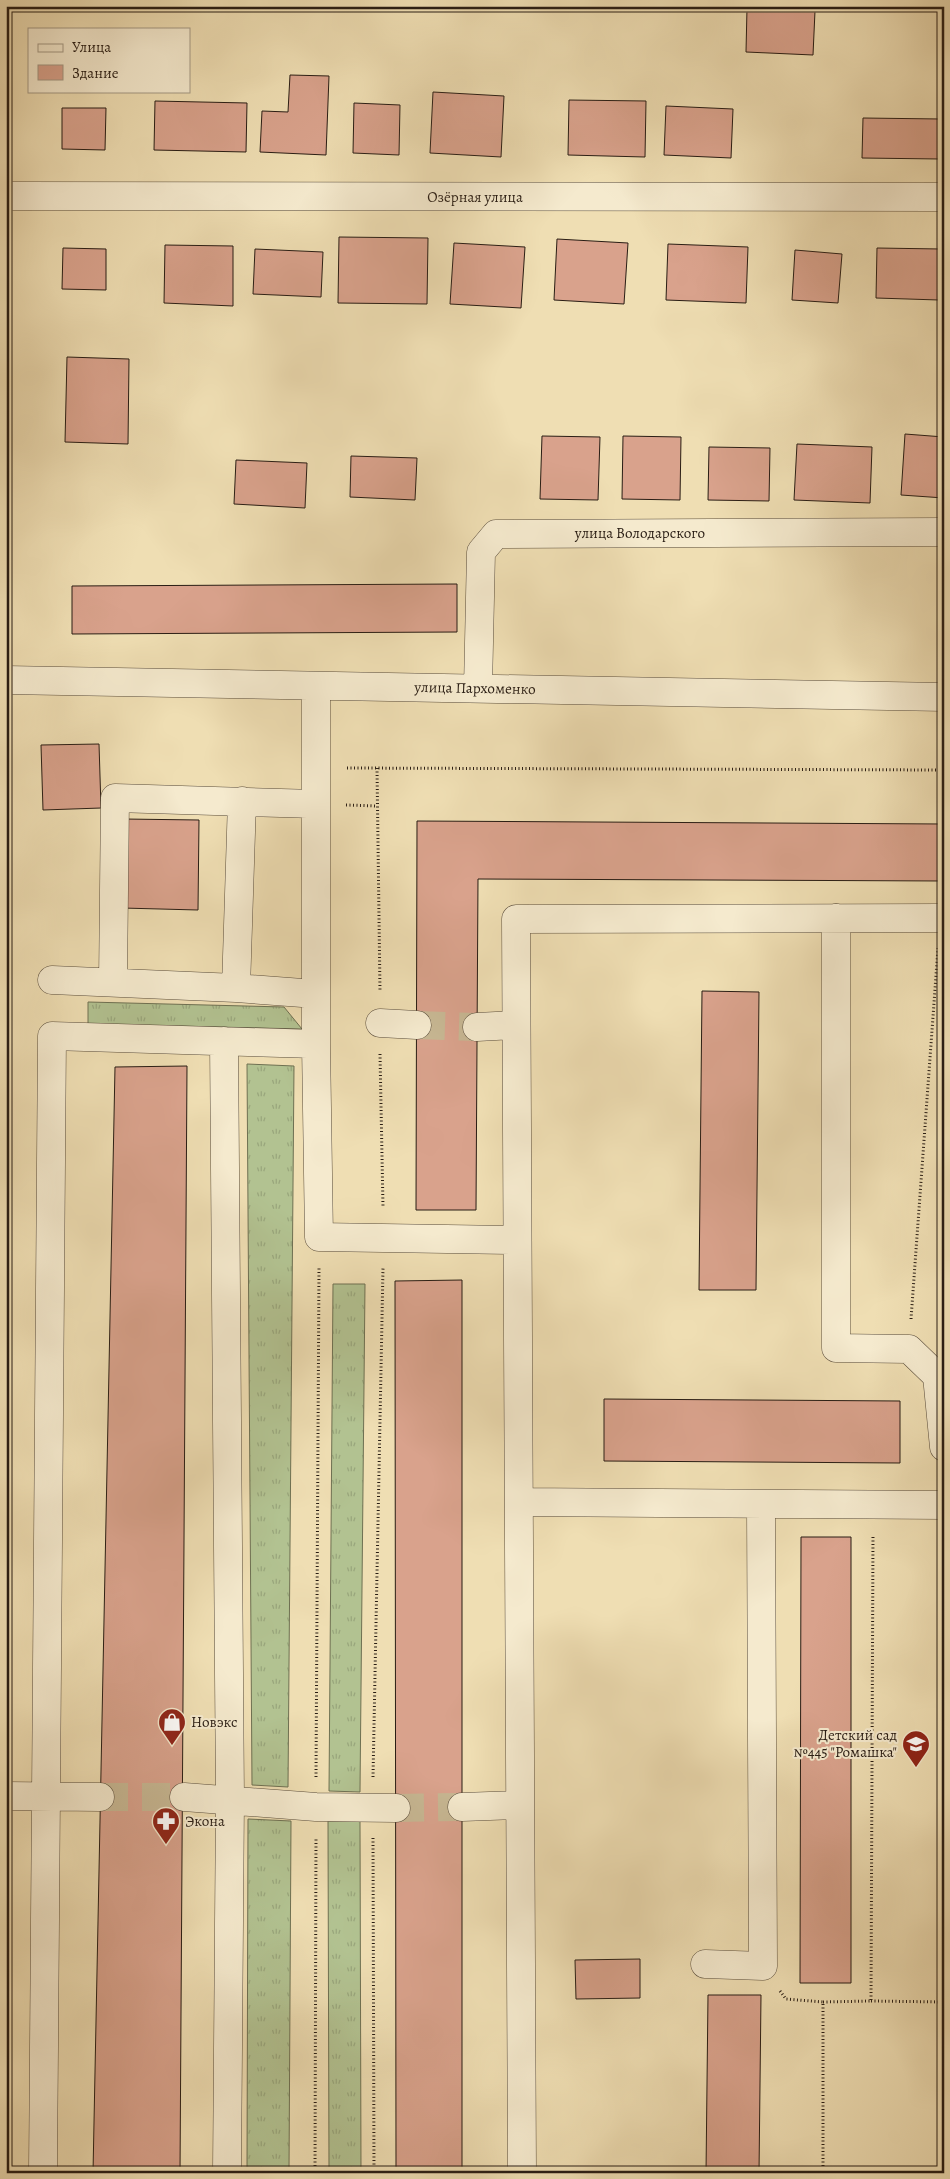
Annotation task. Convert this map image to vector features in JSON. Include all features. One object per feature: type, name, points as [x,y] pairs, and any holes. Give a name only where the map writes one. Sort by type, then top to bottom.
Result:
[{"type":"street","name":"Озёрная улица","points":[[6,196],[944,197]]},
{"type":"street","name":"улица Володарского","points":[[478,688],[481,552],[496,534],[944,532]]},
{"type":"street","name":"улица Пархоменко","points":[[6,680],[944,697]]},
{"type":"street","points":[[316,686],[316,1044],[319,1237],[517,1240]]},
{"type":"street","points":[[113,982],[115,798],[316,804]]},
{"type":"street","points":[[236,988],[242,801]]},
{"type":"street","points":[[836,918],[836,1348],[909,1349],[938,1376],[944,1447]]},
{"type":"street","points":[[522,2173],[516,919],[942,918]]},
{"type":"street","points":[[52,980],[236,988],[316,994]]},
{"type":"street","points":[[380,1023],[417,1025]]},
{"type":"street","points":[[477,1027],[516,1026]]},
{"type":"street","points":[[43,2173],[48,1797],[52,1036],[316,1044]]},
{"type":"street","points":[[224,1041],[230,1799],[227,2173]]},
{"type":"street","points":[[519,1502],[944,1505]]},
{"type":"street","points":[[706,1964],[763,1966],[761,1504]]},
{"type":"street","points":[[6,1796],[100,1797]]},
{"type":"street","points":[[184,1797],[316,1806],[384,1808]]},
{"type":"street","points":[[462,1807],[520,1805]]},
{"type":"path","points":[[316,768],[944,770]]},
{"type":"path","points":[[374,2173],[384,1808],[384,1238],[377,768]]},
{"type":"path","points":[[909,1349],[942,918]]},
{"type":"path","points":[[315,2173],[319,1237]]},
{"type":"path","points":[[871,2001],[873,1505]]},
{"type":"path","points":[[763,1966],[786,1999],[823,2002],[944,2002]]},
{"type":"path","points":[[823,2002],[823,2173]]},
{"type":"green space","points":[[88,1002],[284,1007],[302,1029],[88,1024]]},
{"type":"green space","points":[[247,1064],[294,1066],[288,1787],[252,1785]]},
{"type":"green space","points":[[333,1284],[365,1284],[360,1792],[329,1791]]},
{"type":"green space","points":[[248,1819],[291,1821],[289,2173],[247,2173]]},
{"type":"green space","points":[[328,1821],[360,1821],[361,2173],[329,2173]]},
{"type":"building","points":[[747,8],[815,11],[813,55],[746,52]]},
{"type":"building","points":[[290,75],[329,76],[326,155],[260,152],[262,111],[288,112]]},
{"type":"building","points":[[433,92],[504,96],[501,157],[430,153]]},
{"type":"building","points":[[569,100],[646,101],[645,157],[568,155]]},
{"type":"building","points":[[155,101],[247,103],[246,152],[154,150]]},
{"type":"building","points":[[354,103],[400,105],[399,155],[353,153]]},
{"type":"building","points":[[666,106],[733,109],[731,158],[664,155]]},
{"type":"building","points":[[62,108],[106,108],[105,150],[62,149]]},
{"type":"building","points":[[863,118],[941,119],[940,159],[862,158]]},
{"type":"building","points":[[339,237],[428,238],[427,304],[338,303]]},
{"type":"building","points":[[557,239],[628,243],[624,304],[554,300]]},
{"type":"building","points":[[454,243],[525,247],[521,308],[450,304]]},
{"type":"building","points":[[668,244],[748,247],[746,303],[666,300]]},
{"type":"building","points":[[165,245],[233,246],[233,306],[164,303]]},
{"type":"building","points":[[63,248],[106,249],[106,290],[62,289]]},
{"type":"building","points":[[877,248],[941,249],[939,300],[876,298]]},
{"type":"building","points":[[255,249],[323,252],[321,297],[253,294]]},
{"type":"building","points":[[795,250],[842,254],[838,303],[792,300]]},
{"type":"building","points":[[67,357],[129,359],[128,444],[65,442]]},
{"type":"building","points":[[905,434],[944,437],[944,498],[901,495]]},
{"type":"building","points":[[542,436],[600,437],[598,500],[540,499]]},
{"type":"building","points":[[623,436],[681,437],[680,500],[622,499]]},
{"type":"building","points":[[797,444],[872,447],[870,503],[794,500]]},
{"type":"building","points":[[709,447],[770,448],[769,501],[708,500]]},
{"type":"building","points":[[351,456],[417,458],[415,500],[350,497]]},
{"type":"building","points":[[236,460],[307,463],[305,508],[234,504]]},
{"type":"building","points":[[457,584],[457,632],[72,634],[72,586]]},
{"type":"building","points":[[99,744],[101,808],[43,810],[41,745]]},
{"type":"building","points":[[124,819],[199,820],[198,910],[122,908]]},
{"type":"building","points":[[417,821],[944,824],[944,881],[478,879],[476,1210],[416,1210]]},
{"type":"building","points":[[702,991],[759,992],[756,1290],[699,1290]]},
{"type":"building","points":[[187,1066],[180,2173],[93,2173],[115,1067]]},
{"type":"building","points":[[462,1280],[462,2173],[396,2173],[395,1281]]},
{"type":"building","points":[[604,1399],[900,1401],[900,1463],[604,1461]]},
{"type":"building","points":[[801,1537],[851,1537],[851,1983],[800,1983]]},
{"type":"building","points":[[640,1959],[640,1998],[576,1999],[575,1960]]},
{"type":"building","points":[[708,1995],[761,1995],[759,2173],[706,2173]]},
{"type":"tunnel","points":[[417,1025],[477,1027]]},
{"type":"tunnel","points":[[100,1797],[184,1797]]},
{"type":"tunnel","points":[[396,1808],[462,1807]]},
{"type":"place","name":"Новэкс","points":[[172,1746]]},
{"type":"place","name":"Детский сад №445 \"Ромашка\"","points":[[916,1768]]},
{"type":"place","name":"Экона","points":[[166,1845]]}]
